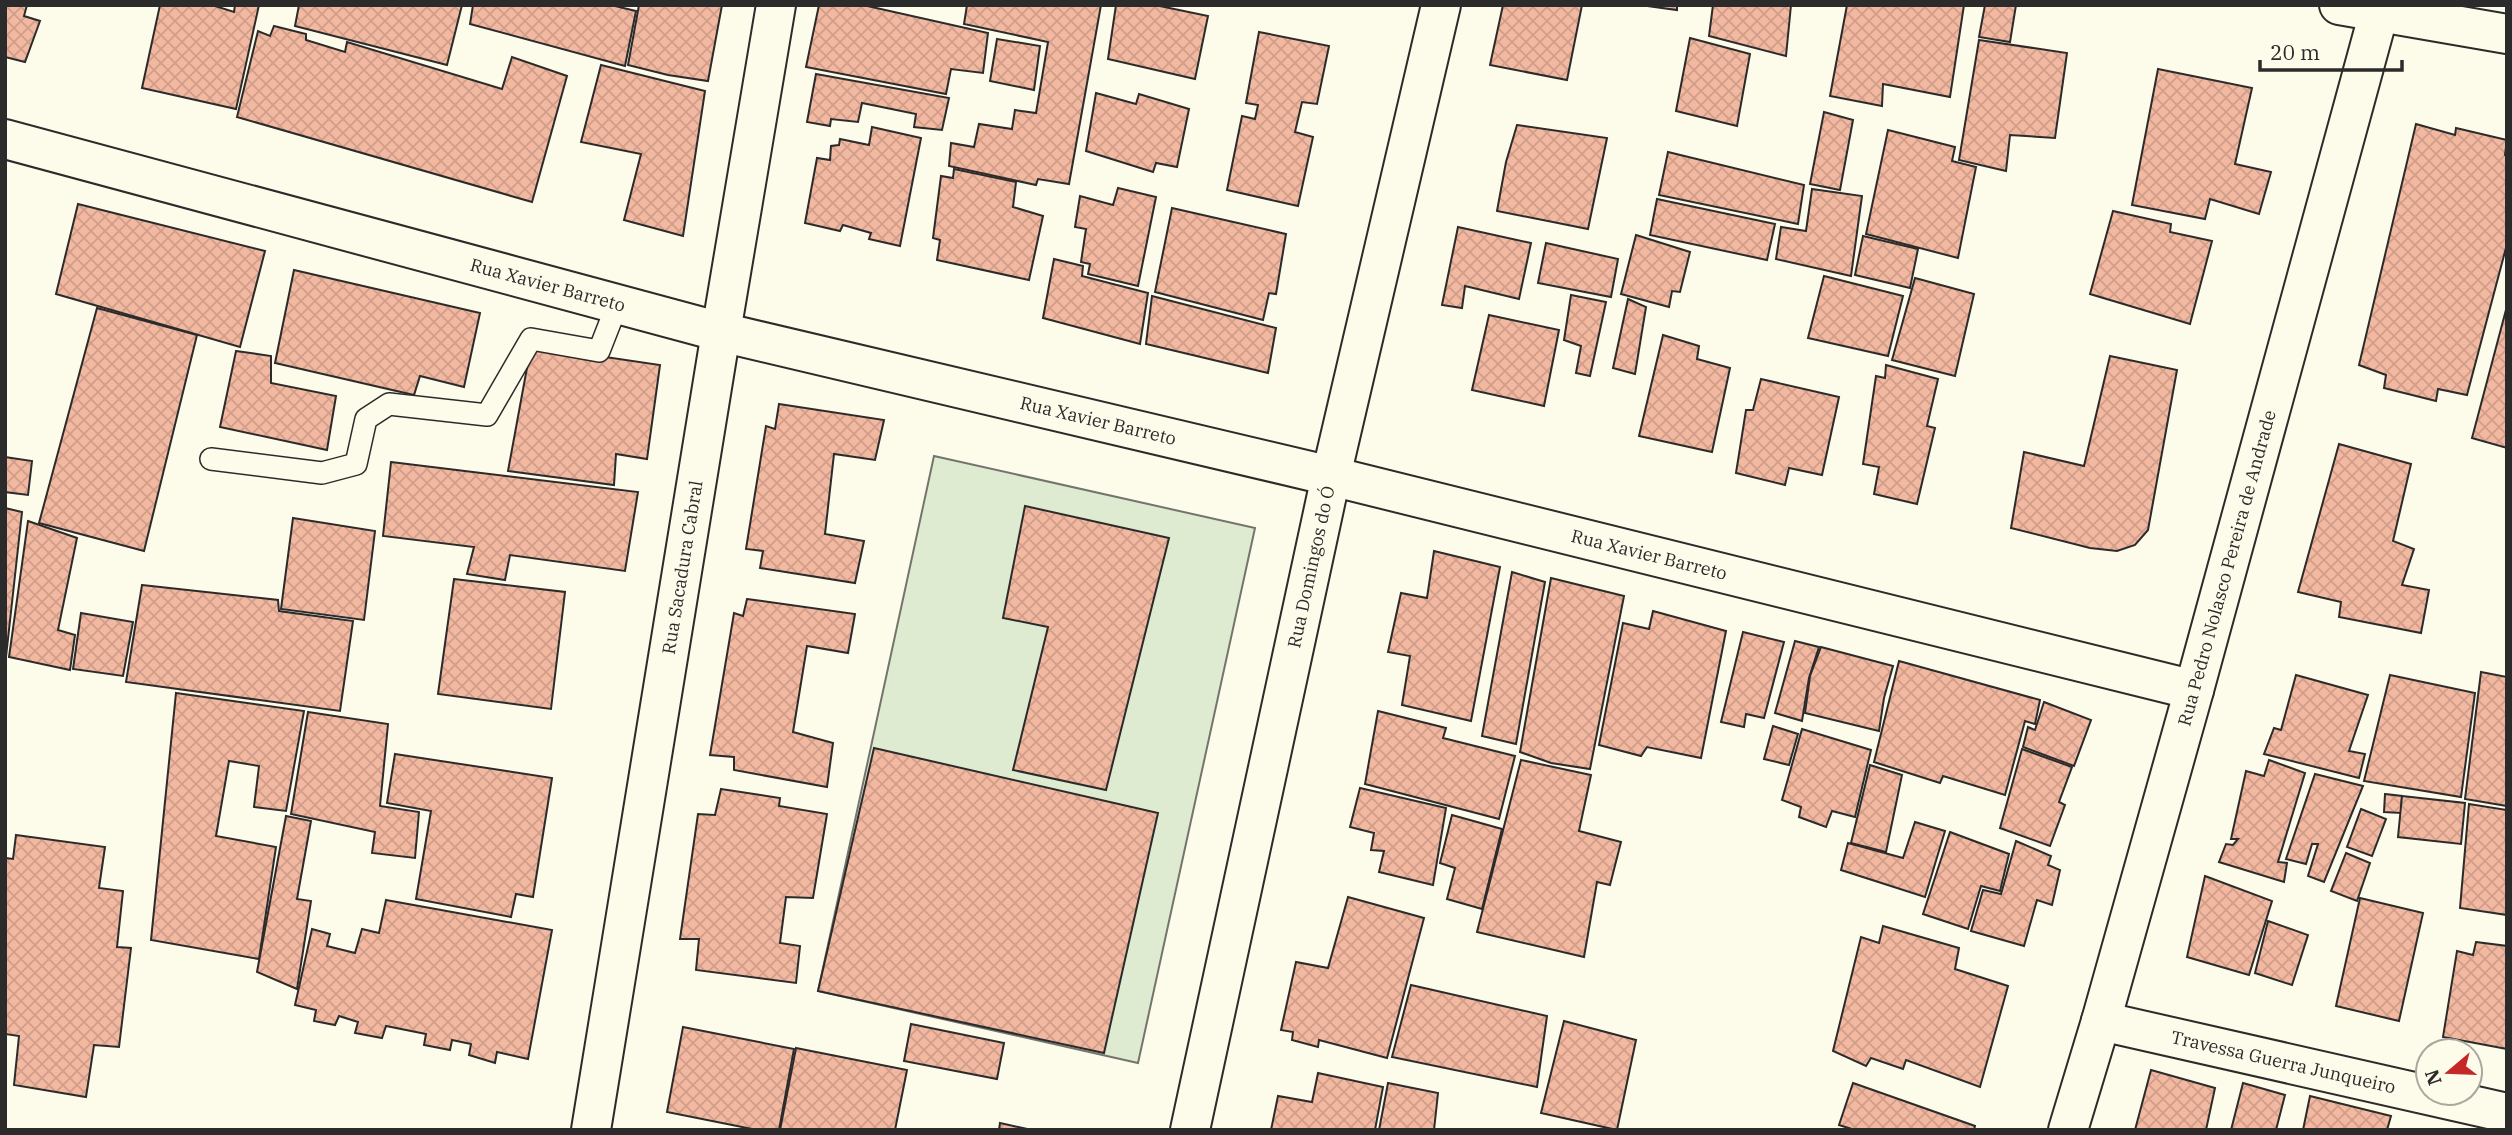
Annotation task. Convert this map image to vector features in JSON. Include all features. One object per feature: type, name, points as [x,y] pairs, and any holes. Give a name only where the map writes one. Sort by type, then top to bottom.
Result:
[{"type":"street","name":"Rua Sacadura Cabral","points":[[591,1130],[720,332],[776,5]]},
{"type":"street","name":"Rua Domingos do Ó","points":[[1189,1130],[1331,477],[1441,5]]},
{"type":"street","points":[[2339,5],[2381,9],[2507,34]]},
{"type":"street","name":"Rua Pedro Nolasco Pereira de Andrade","points":[[2068,1130],[2194,690],[2381,9]]},
{"type":"street","name":"Rua Xavier Barreto","points":[[5,139],[720,332],[1331,477],[2194,690]]},
{"type":"street","name":"Travessa Guerra Junqueiro","points":[[2101,1021],[2507,1113]]},
{"type":"lane","points":[[211,459],[321,473],[356,464],[366,419],[389,404],[487,415],[531,339],[599,351],[618,304]]},
{"type":"green space","points":[[934,456],[1255,528],[1138,1063],[818,991]]},
{"type":"building","points":[[5,5],[27,5],[24,16],[40,21],[25,62],[5,57]]},
{"type":"building","points":[[160,5],[212,5],[234,12],[235,5],[259,5],[236,109],[142,88]]},
{"type":"building","points":[[299,5],[462,5],[447,65],[295,26]]},
{"type":"building","points":[[473,5],[611,5],[636,11],[625,66],[470,24]]},
{"type":"building","points":[[639,5],[722,5],[708,81],[628,65]]},
{"type":"building","points":[[819,5],[863,5],[988,33],[983,73],[951,69],[946,94],[806,67]]},
{"type":"building","points":[[967,5],[1101,5],[1069,184],[1038,179],[1036,185],[949,166],[951,143],[974,147],[979,124],[1012,129],[1015,110],[1036,113],[1048,42],[964,24]]},
{"type":"building","points":[[1116,5],[1155,5],[1208,16],[1195,79],[1108,59]]},
{"type":"building","points":[[1503,5],[1582,5],[1567,80],[1490,65]]},
{"type":"building","points":[[1640,5],[1677,5],[1677,10]]},
{"type":"building","points":[[1713,5],[1791,5],[1786,56],[1709,36]]},
{"type":"building","points":[[1847,5],[1964,5],[1950,97],[1883,84],[1882,106],[1830,96]]},
{"type":"building","points":[[1985,5],[2016,5],[2010,42],[1979,37]]},
{"type":"building","points":[[274,26],[306,34],[306,40],[345,52],[347,42],[502,89],[512,57],[567,76],[532,202],[237,117],[258,31],[270,36]]},
{"type":"building","points":[[1259,32],[1329,46],[1317,104],[1302,102],[1295,132],[1313,137],[1298,206],[1227,190],[1242,116],[1255,119],[1258,105],[1246,103]]},
{"type":"building","points":[[1690,38],[1750,54],[1737,126],[1676,111]]},
{"type":"building","points":[[997,39],[1040,46],[1034,90],[990,81]]},
{"type":"building","points":[[1979,40],[2067,53],[2055,138],[2010,135],[2006,171],[1959,160]]},
{"type":"building","points":[[601,65],[705,91],[683,236],[624,220],[641,154],[581,142]]},
{"type":"building","points":[[2158,69],[2252,88],[2235,164],[2271,172],[2259,214],[2210,199],[2205,219],[2132,205]]},
{"type":"building","points":[[816,74],[949,98],[942,130],[914,127],[916,114],[862,103],[858,122],[831,119],[830,126],[807,122]]},
{"type":"building","points":[[1096,93],[1136,104],[1139,94],[1189,109],[1177,167],[1156,163],[1153,172],[1086,151]]},
{"type":"building","points":[[1824,112],[1853,120],[1840,190],[1810,184]]},
{"type":"building","points":[[2416,124],[2455,135],[2456,128],[2507,140],[2507,244],[2467,395],[2438,389],[2436,401],[2384,388],[2386,375],[2359,365]]},
{"type":"building","points":[[1517,125],[1607,138],[1588,229],[1497,211],[1506,162]]},
{"type":"building","points":[[872,127],[921,138],[900,246],[869,239],[871,233],[843,225],[840,231],[805,223],[817,158],[830,160],[831,146],[839,145],[840,139],[869,145]]},
{"type":"building","points":[[1888,130],[1955,147],[1952,161],[1976,167],[1958,258],[1866,234]]},
{"type":"building","points":[[1668,152],[1804,185],[1798,224],[1659,195]]},
{"type":"building","points":[[954,169],[1016,182],[1013,207],[1043,216],[1029,280],[937,260],[940,240],[933,238],[941,176],[953,178]]},
{"type":"building","points":[[1118,188],[1156,197],[1138,286],[1088,274],[1090,264],[1081,262],[1086,229],[1075,227],[1080,196],[1113,205]]},
{"type":"building","points":[[1812,189],[1862,196],[1851,276],[1776,259],[1781,227],[1806,231]]},
{"type":"building","points":[[1657,199],[1775,224],[1767,260],[1650,235]]},
{"type":"building","points":[[78,204],[265,251],[240,347],[56,294]]},
{"type":"building","points":[[1172,208],[1286,234],[1276,294],[1269,293],[1263,320],[1155,292]]},
{"type":"building","points":[[2113,211],[2171,224],[2170,232],[2212,241],[2190,324],[2090,294]]},
{"type":"building","points":[[1458,227],[1531,243],[1519,299],[1465,286],[1462,308],[1442,305]]},
{"type":"building","points":[[1636,235],[1690,252],[1680,292],[1672,291],[1669,307],[1621,294]]},
{"type":"building","points":[[1863,236],[1918,249],[1910,288],[1855,275]]},
{"type":"building","points":[[1546,243],[1618,259],[1611,297],[1538,283]]},
{"type":"building","points":[[1054,259],[1083,266],[1082,276],[1148,293],[1140,344],[1043,318]]},
{"type":"building","points":[[294,270],[480,313],[464,387],[420,376],[414,395],[275,363]]},
{"type":"building","points":[[1824,276],[1903,296],[1888,356],[1808,338]]},
{"type":"building","points":[[1915,278],[1974,294],[1955,376],[1892,360]]},
{"type":"building","points":[[1571,295],[1606,302],[1590,376],[1576,373],[1581,346],[1564,340]]},
{"type":"building","points":[[1152,296],[1276,328],[1268,373],[1146,344]]},
{"type":"building","points":[[1628,299],[1646,307],[1635,374],[1613,368]]},
{"type":"building","points":[[2507,306],[2507,448],[2472,438]]},
{"type":"building","points":[[97,308],[197,335],[144,551],[39,523]]},
{"type":"building","points":[[1489,315],[1559,330],[1544,406],[1472,390]]},
{"type":"building","points":[[1663,335],[1699,346],[1697,359],[1730,368],[1712,452],[1639,436]]},
{"type":"building","points":[[531,346],[660,365],[647,459],[616,454],[614,485],[508,471]]},
{"type":"building","points":[[236,351],[271,356],[271,383],[336,396],[327,450],[220,427]]},
{"type":"building","points":[[2110,356],[2177,370],[2148,530],[2135,545],[2117,551],[2090,548],[2011,528],[2024,452],[2084,466]]},
{"type":"building","points":[[1886,365],[1938,379],[1927,426],[1935,428],[1917,504],[1874,494],[1879,467],[1863,464],[1876,376],[1885,378]]},
{"type":"building","points":[[1761,379],[1839,397],[1822,475],[1789,468],[1785,485],[1736,473],[1746,410],[1753,410]]},
{"type":"building","points":[[779,404],[884,420],[875,460],[834,454],[825,534],[864,541],[855,583],[760,568],[763,551],[746,549],[766,426],[775,429]]},
{"type":"building","points":[[2339,444],[2411,464],[2393,541],[2414,549],[2402,585],[2429,590],[2421,633],[2339,617],[2341,602],[2298,592]]},
{"type":"building","points":[[5,457],[32,461],[28,495],[5,492]]},
{"type":"building","points":[[391,462],[638,492],[625,571],[510,555],[505,580],[467,574],[474,547],[383,536]]},
{"type":"building","points":[[1025,506],[1169,538],[1106,790],[1013,770],[1048,627],[1003,618]]},
{"type":"building","points":[[5,508],[22,512],[5,666]]},
{"type":"building","points":[[293,518],[375,531],[364,620],[281,609]]},
{"type":"building","points":[[28,521],[77,538],[58,630],[75,635],[70,670],[9,657]]},
{"type":"building","points":[[1434,551],[1500,567],[1471,721],[1402,705],[1410,656],[1388,652],[1401,593],[1427,598]]},
{"type":"building","points":[[1512,572],[1545,582],[1516,744],[1482,736]]},
{"type":"building","points":[[1551,578],[1624,596],[1590,769],[1551,763],[1520,752]]},
{"type":"building","points":[[454,579],[565,592],[551,709],[438,694]]},
{"type":"building","points":[[142,585],[278,600],[279,611],[353,621],[340,711],[126,682]]},
{"type":"building","points":[[747,599],[855,614],[848,653],[807,646],[793,732],[833,743],[827,787],[734,770],[734,757],[710,755],[734,613],[743,616]]},
{"type":"building","points":[[1653,611],[1726,631],[1701,758],[1647,747],[1641,756],[1599,745],[1623,623],[1649,629]]},
{"type":"building","points":[[81,613],[133,622],[123,676],[73,669]]},
{"type":"building","points":[[1743,632],[1784,642],[1764,718],[1746,714],[1744,727],[1721,722]]},
{"type":"building","points":[[1795,641],[1819,647],[1809,678],[1802,721],[1775,713]]},
{"type":"building","points":[[1821,647],[1893,666],[1879,731],[1805,713],[1810,676]]},
{"type":"building","points":[[1899,661],[2040,700],[2035,724],[2025,721],[2005,795],[1943,776],[1940,783],[1874,762]]},
{"type":"building","points":[[2481,672],[2507,677],[2507,806],[2465,799]]},
{"type":"building","points":[[2296,675],[2368,695],[2349,751],[2365,754],[2359,778],[2264,754],[2274,728],[2281,730]]},
{"type":"building","points":[[2390,675],[2475,693],[2461,797],[2364,781]]},
{"type":"building","points":[[176,693],[304,711],[286,811],[254,807],[259,766],[229,761],[216,836],[276,847],[259,959],[151,940]]},
{"type":"building","points":[[2044,702],[2091,720],[2074,766],[2023,747],[2028,727],[2035,730]]},
{"type":"building","points":[[1378,711],[1446,728],[1443,738],[1515,756],[1499,819],[1365,784]]},
{"type":"building","points":[[308,712],[388,724],[380,806],[419,812],[415,858],[372,853],[375,832],[291,814]]},
{"type":"building","points":[[1773,726],[1798,734],[1789,765],[1764,759]]},
{"type":"building","points":[[1802,729],[1871,750],[1855,817],[1832,811],[1826,827],[1799,817],[1801,807],[1782,800]]},
{"type":"building","points":[[874,748],[1158,813],[1104,1053],[818,991]]},
{"type":"building","points":[[2022,749],[2072,767],[2059,802],[2065,805],[2050,846],[2000,828]]},
{"type":"building","points":[[395,754],[552,778],[533,897],[516,894],[511,917],[416,899],[431,811],[387,803]]},
{"type":"building","points":[[1521,760],[1591,775],[1579,831],[1621,842],[1610,885],[1597,882],[1584,957],[1477,932]]},
{"type":"building","points":[[2269,760],[2305,773],[2278,862],[2287,863],[2284,882],[2219,862],[2226,844],[2233,845],[2238,839],[2231,839],[2246,771],[2264,776]]},
{"type":"building","points":[[1870,765],[1902,775],[1886,852],[1851,843]]},
{"type":"building","points":[[2315,774],[2363,786],[2324,882],[2308,876],[2318,844],[2312,844],[2306,864],[2286,859]]},
{"type":"building","points":[[1360,788],[1446,808],[1433,885],[1379,872],[1384,851],[1371,850],[1374,833],[1350,827]]},
{"type":"building","points":[[721,789],[780,798],[779,806],[827,814],[813,898],[786,897],[780,943],[800,946],[796,983],[696,970],[699,939],[680,939],[698,814],[715,815]]},
{"type":"building","points":[[2385,794],[2402,796],[2401,813],[2384,812]]},
{"type":"building","points":[[2402,796],[2465,803],[2461,844],[2398,837]]},
{"type":"building","points":[[2469,804],[2507,810],[2507,915],[2460,908]]},
{"type":"building","points":[[2361,809],[2386,819],[2372,856],[2347,847]]},
{"type":"building","points":[[1452,815],[1502,829],[1482,909],[1447,899],[1455,868],[1440,863]]},
{"type":"building","points":[[286,816],[311,821],[297,899],[311,901],[297,989],[257,972]]},
{"type":"building","points":[[1915,822],[1945,831],[1925,897],[1841,870],[1848,843],[1903,858]]},
{"type":"building","points":[[1950,832],[2009,854],[2000,891],[1981,886],[1968,929],[1923,914]]},
{"type":"building","points":[[16,835],[105,847],[99,888],[123,891],[117,947],[131,948],[119,1047],[94,1045],[86,1097],[14,1085],[19,1036],[5,1034],[5,858],[13,859]]},
{"type":"building","points":[[2016,841],[2051,856],[2048,865],[2060,870],[2052,905],[2037,900],[2024,946],[1971,931],[1983,890],[2001,894]]},
{"type":"building","points":[[2346,853],[2370,863],[2357,901],[2331,891]]},
{"type":"building","points":[[2205,876],[2272,901],[2249,975],[2187,957]]},
{"type":"building","points":[[1348,897],[1424,918],[1387,1058],[1319,1040],[1318,1047],[1292,1040],[1293,1032],[1281,1030],[1296,962],[1328,968]]},
{"type":"building","points":[[2360,898],[2423,913],[2399,1021],[2336,1006]]},
{"type":"building","points":[[386,900],[552,930],[528,1059],[497,1052],[495,1063],[469,1055],[471,1044],[452,1040],[450,1050],[424,1045],[426,1034],[386,1026],[382,1038],[355,1033],[358,1022],[339,1016],[335,1025],[314,1021],[316,1010],[295,1005],[312,929],[330,934],[327,946],[355,953],[362,929],[379,933]]},
{"type":"building","points":[[2268,921],[2308,935],[2292,985],[2255,973]]},
{"type":"building","points":[[1883,926],[1959,948],[1955,969],[2008,986],[1980,1087],[1906,1060],[1903,1069],[1871,1058],[1866,1066],[1833,1051],[1861,937],[1879,943]]},
{"type":"building","points":[[2476,942],[2507,946],[2507,1049],[2484,1045],[2484,1037],[2443,1037],[2457,951],[2473,955]]},
{"type":"building","points":[[1411,985],[1547,1016],[1537,1087],[1392,1057]]},
{"type":"building","points":[[1564,1021],[1636,1040],[1617,1130],[1541,1113]]},
{"type":"building","points":[[911,1024],[1004,1043],[997,1079],[904,1061]]},
{"type":"building","points":[[683,1027],[794,1049],[779,1130],[757,1130],[667,1112]]},
{"type":"building","points":[[796,1048],[907,1070],[895,1130],[780,1130]]},
{"type":"building","points":[[2151,1070],[2215,1088],[2206,1130],[2135,1130]]},
{"type":"building","points":[[1318,1073],[1383,1087],[1375,1130],[1271,1130],[1278,1096],[1312,1102]]},
{"type":"building","points":[[1388,1083],[1438,1093],[1434,1130],[1379,1130]]},
{"type":"building","points":[[1853,1083],[1975,1126],[1974,1130],[1855,1130],[1839,1125]]},
{"type":"building","points":[[2243,1083],[2285,1095],[2276,1130],[2231,1130]]},
{"type":"building","points":[[2310,1096],[2391,1116],[2387,1130],[2303,1130]]},
{"type":"building","points":[[1000,1123],[1032,1130],[999,1130]]}]
